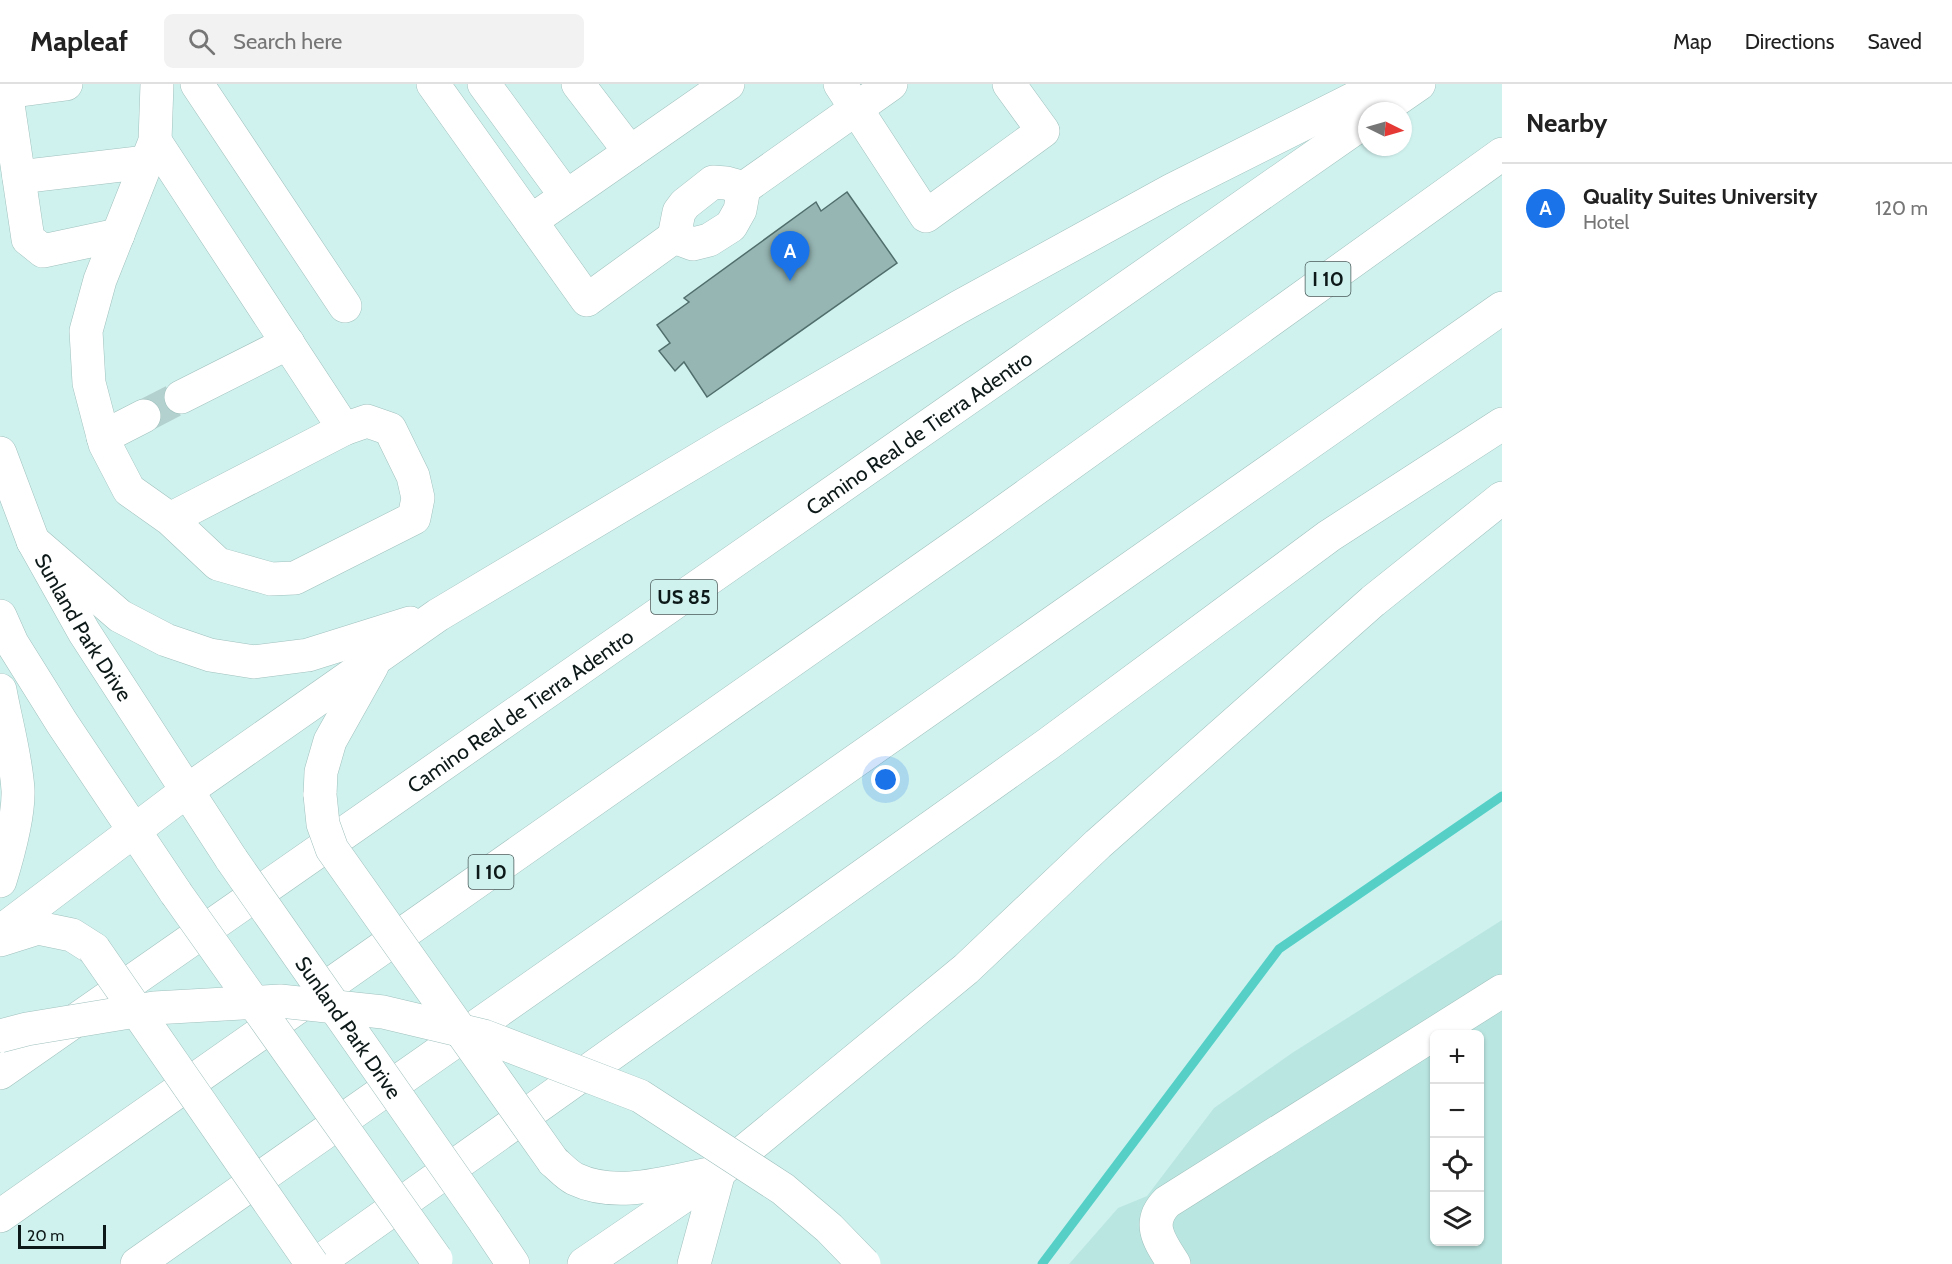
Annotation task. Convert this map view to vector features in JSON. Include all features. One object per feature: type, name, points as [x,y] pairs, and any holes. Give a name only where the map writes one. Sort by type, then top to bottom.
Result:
[{"type":"main road","points":[[66,84],[6,88],[28,239],[43,250],[118,235]]},
{"type":"main road","points":[[157,84],[151,152],[100,280],[86,331],[88,383],[103,437],[129,490],[170,519],[218,564],[271,579],[296,578],[414,518],[418,498],[413,476],[390,429],[367,421],[344,429],[170,519]]},
{"type":"main road","points":[[197,84],[345,306]]},
{"type":"main road","points":[[433,84],[587,300],[674,237],[680,212],[685,204],[713,182],[744,188]]},
{"type":"main road","points":[[484,84],[566,196]]},
{"type":"main road","points":[[578,84],[630,152]]},
{"type":"main road","points":[[531,221],[728,84]]},
{"type":"main road","points":[[674,237],[693,244],[709,240],[731,226],[740,210],[744,188],[848,96],[891,84]]},
{"type":"main road","points":[[848,96],[926,216],[1042,131],[1009,84]]},
{"type":"main road","points":[[0,932],[188,790],[438,615],[959,307],[1172,190],[1383,84]]},
{"type":"main road","points":[[1393,102],[1419,84]]},
{"type":"main road","name":"Camino Real de Tierra Adentro","points":[[0,1073],[1358,126]]},
{"type":"main road","points":[[19,177],[151,152]]},
{"type":"main road","points":[[151,152],[288,343],[344,429]]},
{"type":"main road","name":"I 10","points":[[0,1216],[981,528],[1502,154]]},
{"type":"main road","points":[[137,1264],[1502,308]]},
{"type":"main road","points":[[181,398],[288,343]]},
{"type":"main road","points":[[103,437],[144,416]]},
{"type":"main road","points":[[0,940],[38,928],[72,935],[94,950],[314,1264],[1048,744],[1329,536],[1502,424]]},
{"type":"main road","name":"Sunland Park Drive","points":[[0,453],[33,541],[84,632],[232,860],[513,1264]]},
{"type":"main road","points":[[584,1264],[719,1172],[966,969],[1098,843],[1373,601],[1502,498]]},
{"type":"main road","points":[[33,541],[120,616],[165,640],[210,655],[254,662],[308,655],[438,615]]},
{"type":"main road","points":[[0,616],[12,643],[62,723],[176,893],[437,1262]]},
{"type":"main road","points":[[376,659],[330,741],[321,772],[320,795],[323,824],[332,849],[553,1161],[573,1178],[601,1187],[636,1188],[719,1172]]},
{"type":"main road","points":[[0,690],[15,765],[18,793],[10,848],[0,881]]},
{"type":"main road","points":[[1174,1264],[1157,1237],[1156,1230],[1160,1209],[1167,1202],[1502,991]]},
{"type":"main road","points":[[0,1036],[27,1029],[154,1008],[280,1001],[383,1012],[484,1036],[640,1096],[783,1189],[829,1228],[864,1264]]},
{"type":"main road","points":[[694,1264],[719,1172]]},
{"type":"shaded area","points":[[1502,920],[1502,1264],[1069,1264],[1118,1208],[1147,1196],[1214,1108],[1292,1053]]},
{"type":"building","points":[[847,192],[897,263],[707,397],[684,362],[675,371],[659,351],[670,343],[657,325],[689,302],[684,298],[816,202],[821,211]]},
{"type":"waterway","points":[[1042,1264],[1279,949],[1502,796]]},
{"type":"tunnel","points":[[144,416],[181,397]]},
{"type":"place","name":"Quality Suites University","points":[[790,281]]}]
